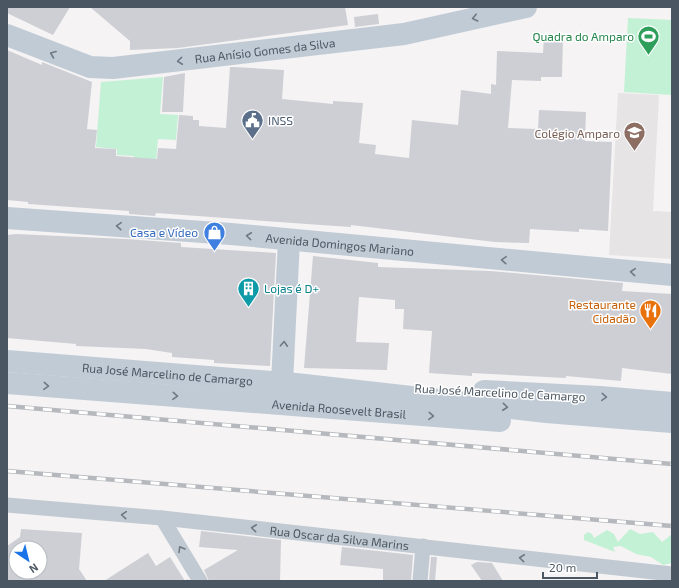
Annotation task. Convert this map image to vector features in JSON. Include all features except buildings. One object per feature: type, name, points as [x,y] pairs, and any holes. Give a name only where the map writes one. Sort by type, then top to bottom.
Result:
[{"type":"street","name":"Rua Anísio Gomes da Silva","points":[[7,35],[90,67],[112,68],[404,34],[526,7]]},
{"type":"street","name":"Avenida Domingos Mariano","points":[[7,218],[231,234],[672,275]]},
{"type":"street","points":[[289,384],[297,241]]},
{"type":"street","name":"Rua José Marcelino de Camargo","points":[[7,361],[327,387],[546,412],[672,422]]},
{"type":"street","name":"Avenida Roosevelt Brasil","points":[[7,383],[672,434]]},
{"type":"street","name":"Rua José Marcelino de Camargo","points":[[327,387],[367,385],[600,397],[672,403]]},
{"type":"street","name":"Rua Oscar da Silva Marins","points":[[7,505],[162,518],[672,574]]},
{"type":"street","points":[[162,518],[200,581]]},
{"type":"street","points":[[420,581],[423,546]]},
{"type":"shaded area","name":"Colégio Amparo","points":[[618,93],[659,95],[653,211],[672,212],[672,259],[609,255]]},
{"type":"green space","name":"Quadra do Amparo","points":[[628,18],[672,20],[672,95],[624,92]]},
{"type":"green space","points":[[163,77],[160,114],[178,115],[176,140],[158,139],[156,161],[134,161],[134,156],[117,155],[117,149],[96,147],[101,82]]},
{"type":"green space","points":[[630,529],[640,534],[653,532],[662,542],[672,534],[672,563],[663,565],[651,557],[636,554],[621,546],[613,547],[615,552],[584,540],[584,535],[588,532],[592,534],[594,538],[607,530],[614,534],[618,542]]},
{"type":"railway","points":[[7,406],[672,464]]},
{"type":"railway","points":[[7,471],[672,526]]},
{"type":"place","name":"Quadra do Amparo","points":[[649,56]]},
{"type":"place","name":"INSS","points":[[253,140]]},
{"type":"place","name":"Colégio Amparo","points":[[635,152]]},
{"type":"place","name":"Casa e Vídeo","points":[[214,252]]},
{"type":"place","name":"Lojas é D+","points":[[248,308]]},
{"type":"place","name":"Restaurante Cidadão","points":[[651,330]]}]
